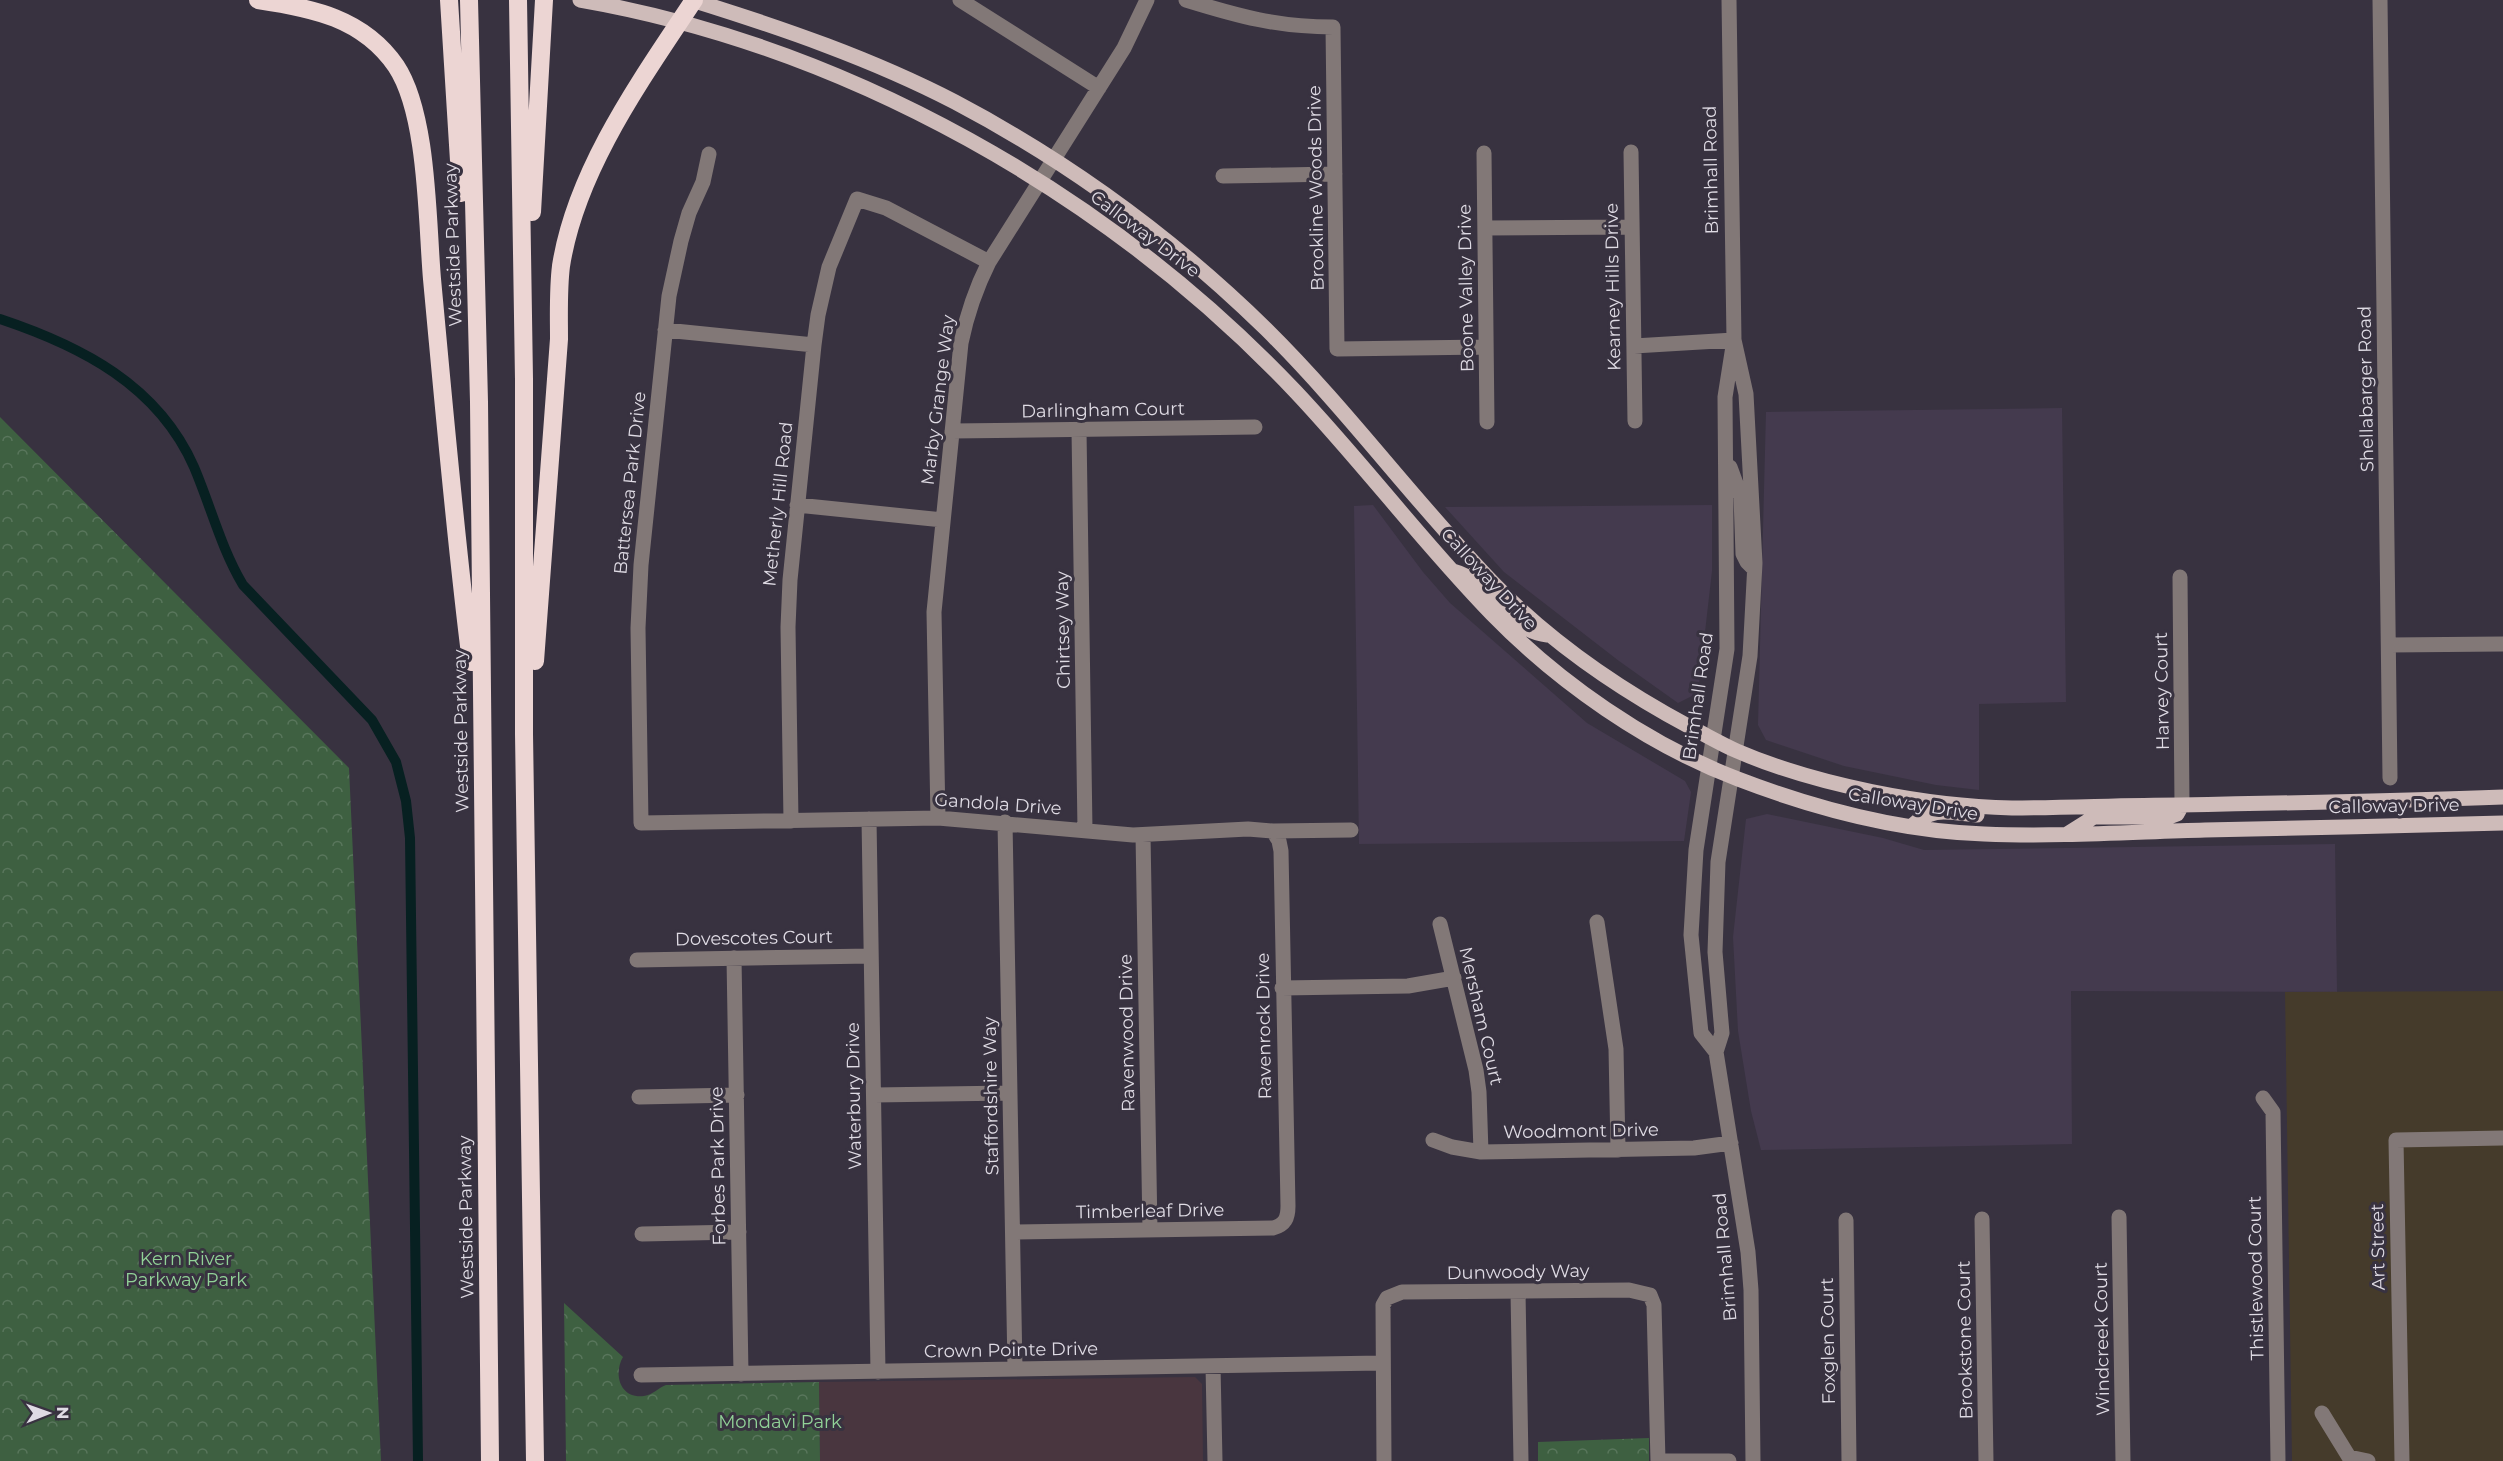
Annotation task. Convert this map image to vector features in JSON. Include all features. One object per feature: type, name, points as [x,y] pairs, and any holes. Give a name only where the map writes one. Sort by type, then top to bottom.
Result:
[{"type":"highway","points":[[258,0],[323,12],[363,32],[396,66],[404,80],[414,108],[425,188],[461,583],[482,747]]},
{"type":"highway","points":[[449,0],[459,159],[479,402]]},
{"type":"highway","name":"Westside Parkway","points":[[469,0],[479,402],[490,1461]]},
{"type":"highway","points":[[518,0],[524,379],[524,734],[535,1461]]},
{"type":"highway","points":[[524,379],[544,0]]},
{"type":"highway","points":[[524,734],[535,658],[559,339],[559,286],[566,242],[581,193],[593,166],[661,47],[693,0]]},
{"type":"main road","name":"Calloway Drive","points":[[580,0],[679,22],[775,53],[867,88],[949,130],[1087,213],[1143,254],[1231,328],[1296,392],[1452,571],[1496,618],[1563,677],[1637,728],[1732,777],[1830,810],[1912,826],[1983,834],[2503,823]]},
{"type":"main road","name":"Calloway Drive","points":[[693,0],[780,28],[868,63],[951,100],[1055,159],[1145,223],[1258,321],[1338,406],[1471,560],[1526,614],[1550,635],[1630,692],[1736,751],[1831,782],[1907,797],[1976,805],[2025,807],[2503,797]]},
{"type":"main road","points":[[1399,509],[1412,511],[1421,516],[1452,551],[1471,560]]},
{"type":"main road","points":[[1452,571],[1473,578],[1530,632],[1550,635]]},
{"type":"main road","points":[[2067,834],[2094,817],[2169,817],[2177,814],[2182,804]]},
{"type":"main road","points":[[1912,826],[1924,815],[1932,812],[2011,817],[2025,807]]},
{"type":"street","points":[[960,0],[1099,88]]},
{"type":"street","name":"Marby Grange Way","points":[[938,818],[934,612],[952,431],[966,322],[973,297],[989,262],[1124,48],[1147,0]]},
{"type":"street","name":"Brookline Woods Drive","points":[[1186,0],[1263,22],[1288,26],[1333,27],[1337,349],[1486,348]]},
{"type":"street","name":"Brimhall Road","points":[[1716,1052],[1701,1033],[1691,934],[1696,850],[1727,649],[1725,397],[1734,340],[1729,0]]},
{"type":"street","name":"Shellabarger Road","points":[[2380,0],[2390,778]]},
{"type":"street","name":"Kearney Hills Drive","points":[[1631,152],[1635,421]]},
{"type":"street","name":"Boone Valley Drive","points":[[1484,153],[1487,422]]},
{"type":"street","name":"Battersea Park Drive","points":[[641,823],[638,596],[665,330],[669,296],[681,241],[689,213],[703,182],[709,154]]},
{"type":"street","points":[[1223,176],[1335,174]]},
{"type":"street","name":"Metherly Hill Road","points":[[791,820],[788,627],[790,580],[814,345],[819,307],[829,267],[857,199],[886,208],[989,262]]},
{"type":"street","points":[[1485,228],[1632,227]]},
{"type":"street","points":[[665,330],[814,345]]},
{"type":"street","points":[[1634,346],[1734,340]]},
{"type":"street","name":"Brimhall Road","points":[[1734,340],[1746,394],[1754,569],[1750,656],[1717,872],[1715,952],[1722,1033],[1716,1052],[1742,1212],[1750,1281],[1754,1461]]},
{"type":"street","name":"Darlingham Court","points":[[952,431],[1255,427]]},
{"type":"street","name":"Chirtsey Way","points":[[1079,430],[1085,830]]},
{"type":"street","points":[[1725,452],[1741,497],[1743,554],[1754,569]]},
{"type":"street","points":[[797,505],[943,520]]},
{"type":"street","name":"Harvey Court","points":[[2180,577],[2182,804]]},
{"type":"street","points":[[2389,645],[2503,644]]},
{"type":"street","name":"Gandola Drive","points":[[641,823],[938,818],[1143,835],[1248,829],[1351,830]]},
{"type":"street","name":"Waterbury Drive","points":[[869,819],[878,1372]]},
{"type":"street","name":"Staffordshire Way","points":[[1005,822],[1015,1369]]},
{"type":"street","name":"Ravenrock Drive","points":[[1273,831],[1279,841],[1281,851],[1288,1206],[1285,1222]]},
{"type":"street","name":"Ravenwood Drive","points":[[1143,835],[1150,1230]]},
{"type":"street","points":[[1597,922],[1616,1049],[1618,1150]]},
{"type":"street","name":"Mersham Court","points":[[1440,924],[1476,1070],[1480,1103],[1481,1152]]},
{"type":"street","name":"Dovescotes Court","points":[[637,960],[871,956]]},
{"type":"street","name":"Forbes Park Drive","points":[[734,958],[741,1374]]},
{"type":"street","points":[[1282,988],[1408,986],[1454,978]]},
{"type":"street","points":[[874,1095],[1010,1093]]},
{"type":"street","points":[[639,1097],[737,1095]]},
{"type":"street","name":"Thistlewood Court","points":[[2263,1098],[2273,1112],[2278,1461]]},
{"type":"street","name":"Art Street","points":[[2402,1461],[2396,1140],[2503,1138]]},
{"type":"street","name":"Woodmont Drive","points":[[1433,1140],[1452,1148],[1481,1152],[1694,1148],[1731,1143]]},
{"type":"street","name":"Windcreek Court","points":[[2120,1217],[2123,1461]]},
{"type":"street","name":"Brookstone Court","points":[[1982,1219],[1986,1461]]},
{"type":"street","name":"Foxglen Court","points":[[1846,1220],[1849,1461]]},
{"type":"street","name":"Timberleaf Drive","points":[[1013,1232],[1273,1228],[1285,1222]]},
{"type":"street","points":[[642,1234],[739,1232]]},
{"type":"street","name":"Dunwoody Way","points":[[1382,1363],[1383,1305],[1387,1298],[1402,1292],[1629,1290],[1650,1295],[1655,1317],[1658,1461]]},
{"type":"street","points":[[1518,1292],[1521,1461]]},
{"type":"street","points":[[1382,1363],[1384,1461]]},
{"type":"street","name":"Crown Pointe Drive","points":[[641,1375],[1382,1363]]},
{"type":"street","points":[[1213,1366],[1215,1461]]},
{"type":"street","points":[[2322,1413],[2349,1457],[2368,1461]]},
{"type":"street","points":[[1658,1461],[1728,1461]]},
{"type":"shaded area","points":[[2062,408],[2066,702],[1979,704],[1979,790],[1936,785],[1844,766],[1766,740],[1758,725],[1766,412]]},
{"type":"shaded area","points":[[1373,505],[1423,572],[1450,603],[1587,723],[1685,781],[1691,792],[1684,841],[1359,844],[1354,506]]},
{"type":"shaded area","points":[[1712,505],[1712,571],[1698,693],[1678,703],[1619,661],[1504,572],[1445,507]]},
{"type":"shaded area","points":[[1767,814],[1883,838],[1924,850],[2335,844],[2337,992],[2071,991],[2072,1144],[1761,1150],[1751,1111],[1738,1031],[1733,937],[1746,819]]},
{"type":"shaded area","points":[[2503,991],[2503,1461],[2292,1461],[2285,992]]},
{"type":"shaded area","points":[[1195,1377],[1202,1384],[1203,1461],[820,1461],[819,1382]]},
{"type":"green space","name":"Kern River Parkway Park","points":[[0,417],[349,768],[381,1461],[0,1461]]},
{"type":"green space","name":"Mondavi Park","points":[[564,1303],[623,1357],[619,1378],[629,1394],[644,1396],[666,1385],[819,1382],[820,1461],[566,1461]]},
{"type":"green space","points":[[1649,1438],[1649,1461],[1538,1461],[1538,1442]]},
{"type":"waterway","points":[[0,319],[59,342],[87,356],[114,372],[160,413],[179,438],[194,467],[222,542],[243,585],[372,720],[396,762],[406,801],[410,838],[418,1461]]}]
